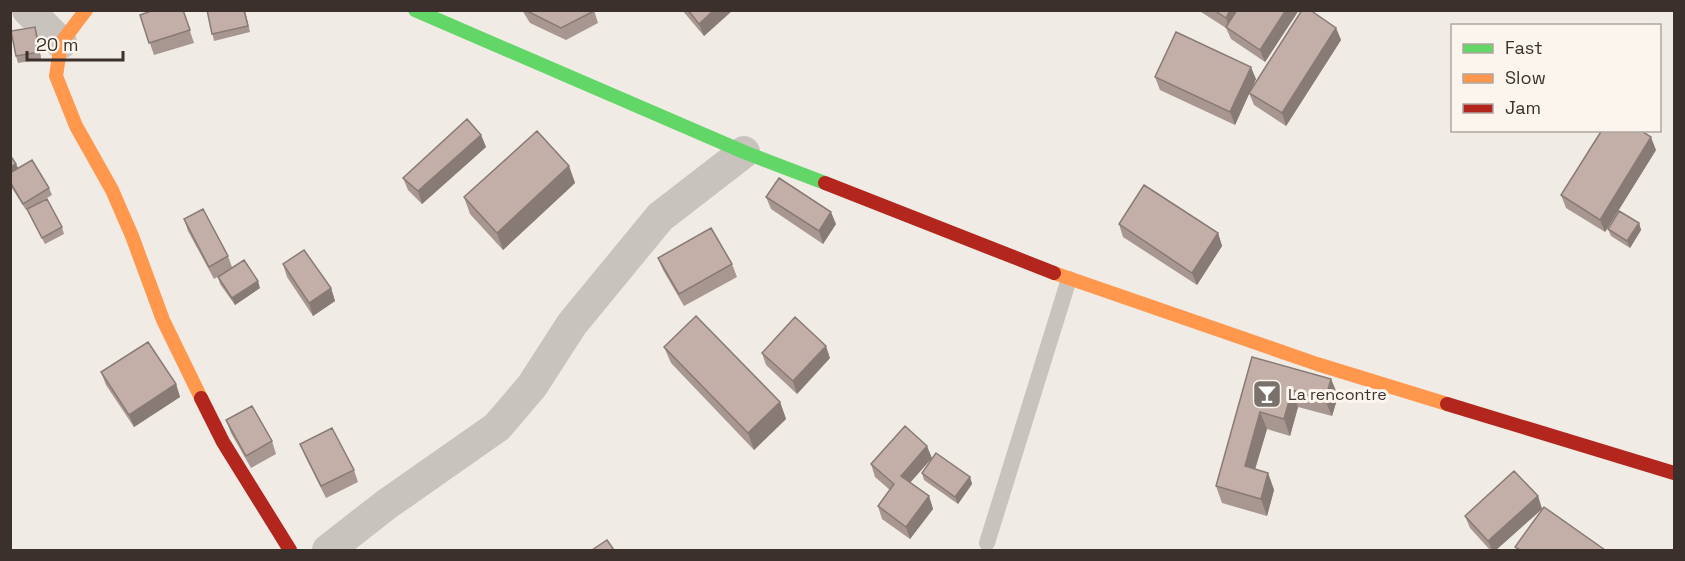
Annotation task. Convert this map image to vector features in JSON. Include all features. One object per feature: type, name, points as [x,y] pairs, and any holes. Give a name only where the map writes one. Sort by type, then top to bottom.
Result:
[{"type":"street","points":[[28,10],[62,43]]},
{"type":"street","points":[[86,10],[62,43],[56,76],[76,126],[112,190],[132,236],[163,321],[223,442],[290,550]]},
{"type":"street","points":[[415,10],[744,152],[1069,279],[1317,364],[1674,472]]},
{"type":"street","points":[[328,550],[387,504],[496,427],[532,386],[572,324],[660,217],[744,152]]},
{"type":"lane","points":[[987,543],[1069,279]]},
{"type":"building","points":[[154,10],[183,10],[190,30],[149,43],[140,15]]},
{"type":"building","points":[[207,10],[244,10],[248,26],[212,34]]},
{"type":"building","points":[[525,10],[594,10],[594,11],[561,28]]},
{"type":"building","points":[[688,10],[714,10],[699,24]]},
{"type":"building","points":[[1214,10],[1230,10],[1226,18]]},
{"type":"building","points":[[1237,10],[1286,10],[1260,50],[1226,27]]},
{"type":"building","points":[[1302,10],[1310,10],[1336,28],[1282,113],[1249,93]]},
{"type":"building","points":[[35,27],[39,52],[16,56],[11,31]]},
{"type":"building","points":[[1176,32],[1251,67],[1230,112],[1155,77]]},
{"type":"building","points":[[467,119],[481,135],[418,191],[403,178]]},
{"type":"building","points":[[537,131],[569,166],[497,233],[464,197]]},
{"type":"building","points":[[1601,132],[1643,132],[1651,137],[1600,220],[1561,195]]},
{"type":"building","points":[[10,155],[16,164],[10,167]]},
{"type":"building","points":[[32,160],[49,188],[23,204],[10,182],[10,173]]},
{"type":"building","points":[[779,178],[831,212],[819,231],[766,197]]},
{"type":"building","points":[[1144,185],[1218,233],[1192,273],[1119,224]]},
{"type":"building","points":[[47,199],[62,227],[42,238],[27,209]]},
{"type":"building","points":[[203,209],[228,256],[209,267],[184,219]]},
{"type":"building","points":[[1619,211],[1639,223],[1627,241],[1608,229]]},
{"type":"building","points":[[711,228],[732,264],[679,294],[658,258]]},
{"type":"building","points":[[304,250],[331,288],[309,303],[283,264]]},
{"type":"building","points":[[244,260],[258,281],[232,298],[218,277]]},
{"type":"building","points":[[696,316],[780,402],[748,433],[664,347]]},
{"type":"building","points":[[795,317],[826,346],[793,381],[762,353]]},
{"type":"building","points":[[148,342],[176,384],[129,415],[101,372]]},
{"type":"building","points":[[1252,357],[1331,379],[1325,400],[1292,390],[1284,419],[1260,412],[1245,466],[1268,473],[1261,499],[1216,486]]},
{"type":"building","points":[[252,406],[272,441],[246,456],[226,420]]},
{"type":"building","points":[[905,426],[927,446],[901,476],[929,496],[906,527],[878,506],[894,484],[871,464]]},
{"type":"building","points":[[332,428],[354,470],[321,486],[300,444]]},
{"type":"building","points":[[936,453],[970,477],[955,497],[922,473]]},
{"type":"building","points":[[1514,471],[1538,496],[1488,541],[1465,516]]},
{"type":"building","points":[[1544,507],[1605,550],[1520,550],[1515,547]]},
{"type":"building","points":[[607,540],[614,550],[592,550]]},
{"type":"traffic: fast","points":[[415,10],[744,152],[825,183]]},
{"type":"traffic: slow","points":[[86,10],[61,43],[56,76],[76,126],[112,190],[132,236],[163,320],[201,398]]},
{"type":"traffic: slow","points":[[1054,273],[1317,364],[1447,404]]},
{"type":"traffic: jam","points":[[825,183],[1054,273]]},
{"type":"traffic: jam","points":[[201,398],[223,442],[290,550]]},
{"type":"traffic: jam","points":[[1447,404],[1674,473]]},
{"type":"place","name":"La rencontre","points":[[1267,394]]}]
